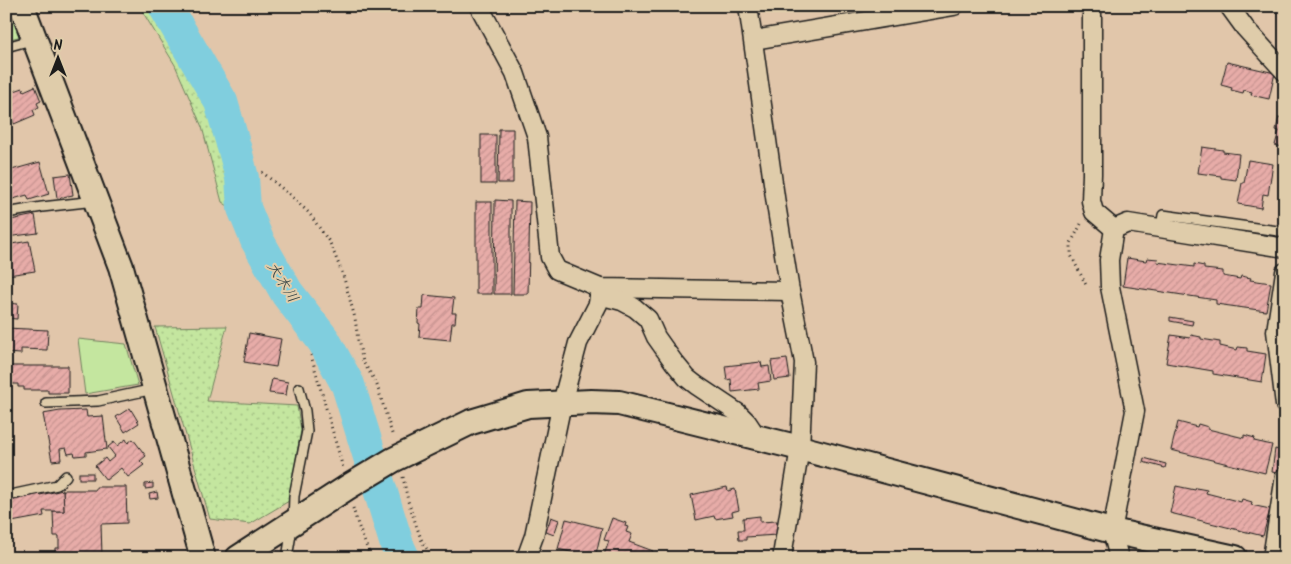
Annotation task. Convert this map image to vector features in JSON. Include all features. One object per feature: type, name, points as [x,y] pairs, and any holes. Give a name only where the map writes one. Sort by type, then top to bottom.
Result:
[{"type":"street","points":[[22,6],[121,267],[203,558]]},
{"type":"street","points":[[479,6],[515,72],[537,137],[550,257],[557,270],[635,308],[648,319],[656,337],[688,378],[738,413],[757,437]]},
{"type":"street","points":[[748,6],[776,204],[804,362],[800,448],[783,558]]},
{"type":"street","points":[[754,40],[954,6]]},
{"type":"street","points":[[1092,6],[1091,201],[1094,212],[1114,229]]},
{"type":"street","points":[[1230,6],[1245,28],[1285,72]]},
{"type":"street","points":[[1114,229],[1128,223],[1285,248]]},
{"type":"street","points":[[1114,229],[1110,260],[1110,287],[1135,411],[1112,531],[1119,558]]},
{"type":"street","points":[[1285,272],[1276,331],[1285,405]]},
{"type":"street","points":[[600,292],[790,291]]},
{"type":"street","points":[[526,558],[534,536],[562,403],[578,343],[598,304],[600,292]]},
{"type":"street","points":[[238,558],[396,459],[471,422],[528,404],[591,402],[618,403],[800,448],[1112,531],[1234,558]]},
{"type":"street","points":[[1272,558],[1285,476]]},
{"type":"lane","points":[[6,47],[35,39]]},
{"type":"lane","points":[[6,213],[96,201]]},
{"type":"lane","points":[[1160,228],[1163,215],[1285,232]]},
{"type":"lane","points":[[287,558],[293,522],[294,496],[307,431],[305,411],[299,388]]},
{"type":"lane","points":[[46,403],[98,402],[156,389]]},
{"type":"lane","points":[[6,496],[57,485],[66,476]]},
{"type":"path","points":[[262,172],[309,213],[330,243],[343,276],[353,310],[363,362],[376,382],[396,459],[418,532],[432,558]]},
{"type":"path","points":[[1087,287],[1071,255],[1071,243],[1092,205]]},
{"type":"path","points":[[311,356],[352,485],[358,525],[371,558]]},
{"type":"green space","points":[[6,6],[8,6],[22,36],[6,40]]},
{"type":"green space","points":[[139,6],[156,6],[215,109],[234,175],[237,212],[222,202],[202,127],[175,65]]},
{"type":"green space","points":[[227,326],[207,401],[297,406],[301,430],[289,501],[250,524],[210,519],[155,327]]},
{"type":"green space","points":[[78,339],[126,344],[138,385],[85,394]]},
{"type":"building","points":[[1227,62],[1275,73],[1269,99],[1251,95],[1252,92],[1244,90],[1243,93],[1231,90],[1232,88],[1221,85]]},
{"type":"building","points":[[35,86],[41,101],[37,103],[39,107],[33,110],[35,115],[14,124],[6,104],[6,94],[23,88],[24,91]]},
{"type":"building","points":[[1279,117],[1285,119],[1285,148],[1275,145],[1279,131],[1276,130]]},
{"type":"building","points":[[499,129],[513,129],[513,183],[498,183]]},
{"type":"building","points":[[481,135],[496,135],[496,184],[481,184]]},
{"type":"building","points":[[1202,147],[1239,154],[1236,180],[1198,173]]},
{"type":"building","points":[[1248,160],[1273,164],[1268,195],[1263,194],[1261,208],[1238,204]]},
{"type":"building","points":[[40,162],[49,194],[29,200],[27,195],[6,201],[6,165],[8,171]]},
{"type":"building","points":[[1285,164],[1285,187],[1280,186]]},
{"type":"building","points":[[70,174],[73,195],[57,198],[54,176]]},
{"type":"building","points":[[495,200],[511,201],[511,294],[494,294]]},
{"type":"building","points":[[515,201],[530,202],[528,294],[513,294]]},
{"type":"building","points":[[476,202],[492,202],[492,294],[476,294]]},
{"type":"building","points":[[35,215],[38,233],[6,237],[6,221]]},
{"type":"building","points":[[29,241],[35,271],[8,275],[8,272],[6,272],[6,245]]},
{"type":"building","points":[[1127,258],[1146,261],[1147,258],[1158,259],[1157,262],[1194,267],[1194,264],[1204,266],[1204,269],[1223,271],[1223,276],[1240,279],[1241,276],[1251,278],[1250,280],[1271,283],[1266,311],[1216,304],[1216,300],[1123,286]]},
{"type":"building","points":[[424,295],[454,298],[452,313],[456,313],[455,323],[452,323],[450,340],[419,337],[419,309],[423,309]]},
{"type":"building","points":[[6,303],[18,304],[17,319],[6,318]]},
{"type":"building","points":[[1170,317],[1193,321],[1192,325],[1170,321]]},
{"type":"building","points":[[6,328],[48,330],[47,350],[21,349],[21,354],[6,353]]},
{"type":"building","points":[[249,333],[281,339],[276,367],[244,362]]},
{"type":"building","points":[[1171,335],[1190,338],[1191,335],[1201,337],[1201,339],[1220,342],[1220,346],[1237,350],[1238,347],[1247,348],[1247,351],[1266,354],[1262,382],[1213,374],[1213,371],[1166,363]]},
{"type":"building","points":[[787,359],[790,378],[774,380],[771,361]]},
{"type":"building","points":[[761,362],[762,367],[769,366],[771,381],[758,383],[759,389],[732,392],[731,379],[727,380],[725,366]]},
{"type":"building","points":[[6,366],[68,366],[68,393],[48,393],[48,390],[24,390],[24,387],[18,387],[18,384],[6,384]]},
{"type":"building","points":[[272,379],[288,382],[286,395],[269,393]]},
{"type":"building","points":[[130,408],[139,423],[125,432],[116,417]]},
{"type":"building","points":[[86,410],[87,417],[103,416],[107,449],[86,452],[86,455],[75,456],[74,453],[68,454],[66,448],[60,449],[61,460],[52,461],[43,414]]},
{"type":"building","points":[[1178,422],[1197,427],[1198,424],[1208,427],[1208,429],[1244,438],[1244,435],[1255,438],[1254,441],[1272,445],[1265,473],[1171,450]]},
{"type":"building","points":[[126,439],[128,443],[133,439],[146,456],[140,461],[144,465],[128,477],[121,468],[106,480],[95,466],[105,458],[108,462],[115,456],[108,447],[114,442],[117,446]]},
{"type":"building","points":[[1275,449],[1279,450],[1277,473],[1272,472]]},
{"type":"building","points":[[1144,458],[1166,464],[1165,468],[1143,462]]},
{"type":"building","points":[[79,473],[93,473],[93,479],[79,479]]},
{"type":"building","points":[[153,483],[153,488],[145,489],[145,484]]},
{"type":"building","points":[[1176,486],[1195,490],[1196,488],[1207,490],[1206,493],[1241,502],[1242,499],[1252,502],[1251,505],[1270,509],[1263,536],[1170,513]]},
{"type":"building","points":[[96,487],[126,487],[127,523],[101,524],[102,556],[106,556],[106,558],[55,558],[55,548],[59,548],[59,536],[54,536],[53,511],[64,511],[63,490],[96,490]]},
{"type":"building","points":[[727,487],[728,491],[735,489],[739,510],[732,512],[733,516],[715,519],[714,516],[696,520],[691,495]]},
{"type":"building","points":[[63,490],[64,511],[43,511],[44,516],[6,523],[6,502]]},
{"type":"building","points":[[157,492],[158,498],[150,499],[149,494]]},
{"type":"building","points":[[760,516],[760,522],[777,521],[777,535],[746,537],[746,540],[739,540],[738,530],[744,530],[743,518]]},
{"type":"building","points":[[551,517],[559,520],[554,535],[546,532]]},
{"type":"building","points":[[612,518],[626,523],[625,526],[628,527],[626,532],[632,534],[629,542],[653,551],[652,553],[661,558],[603,558],[609,541],[604,540]]},
{"type":"building","points":[[566,519],[602,528],[595,558],[558,549]]},
{"type":"waterway","name":"大木川","points":[[165,6],[221,102],[242,178],[244,208],[257,240],[287,293],[324,341],[348,385],[397,545],[403,558]]}]
